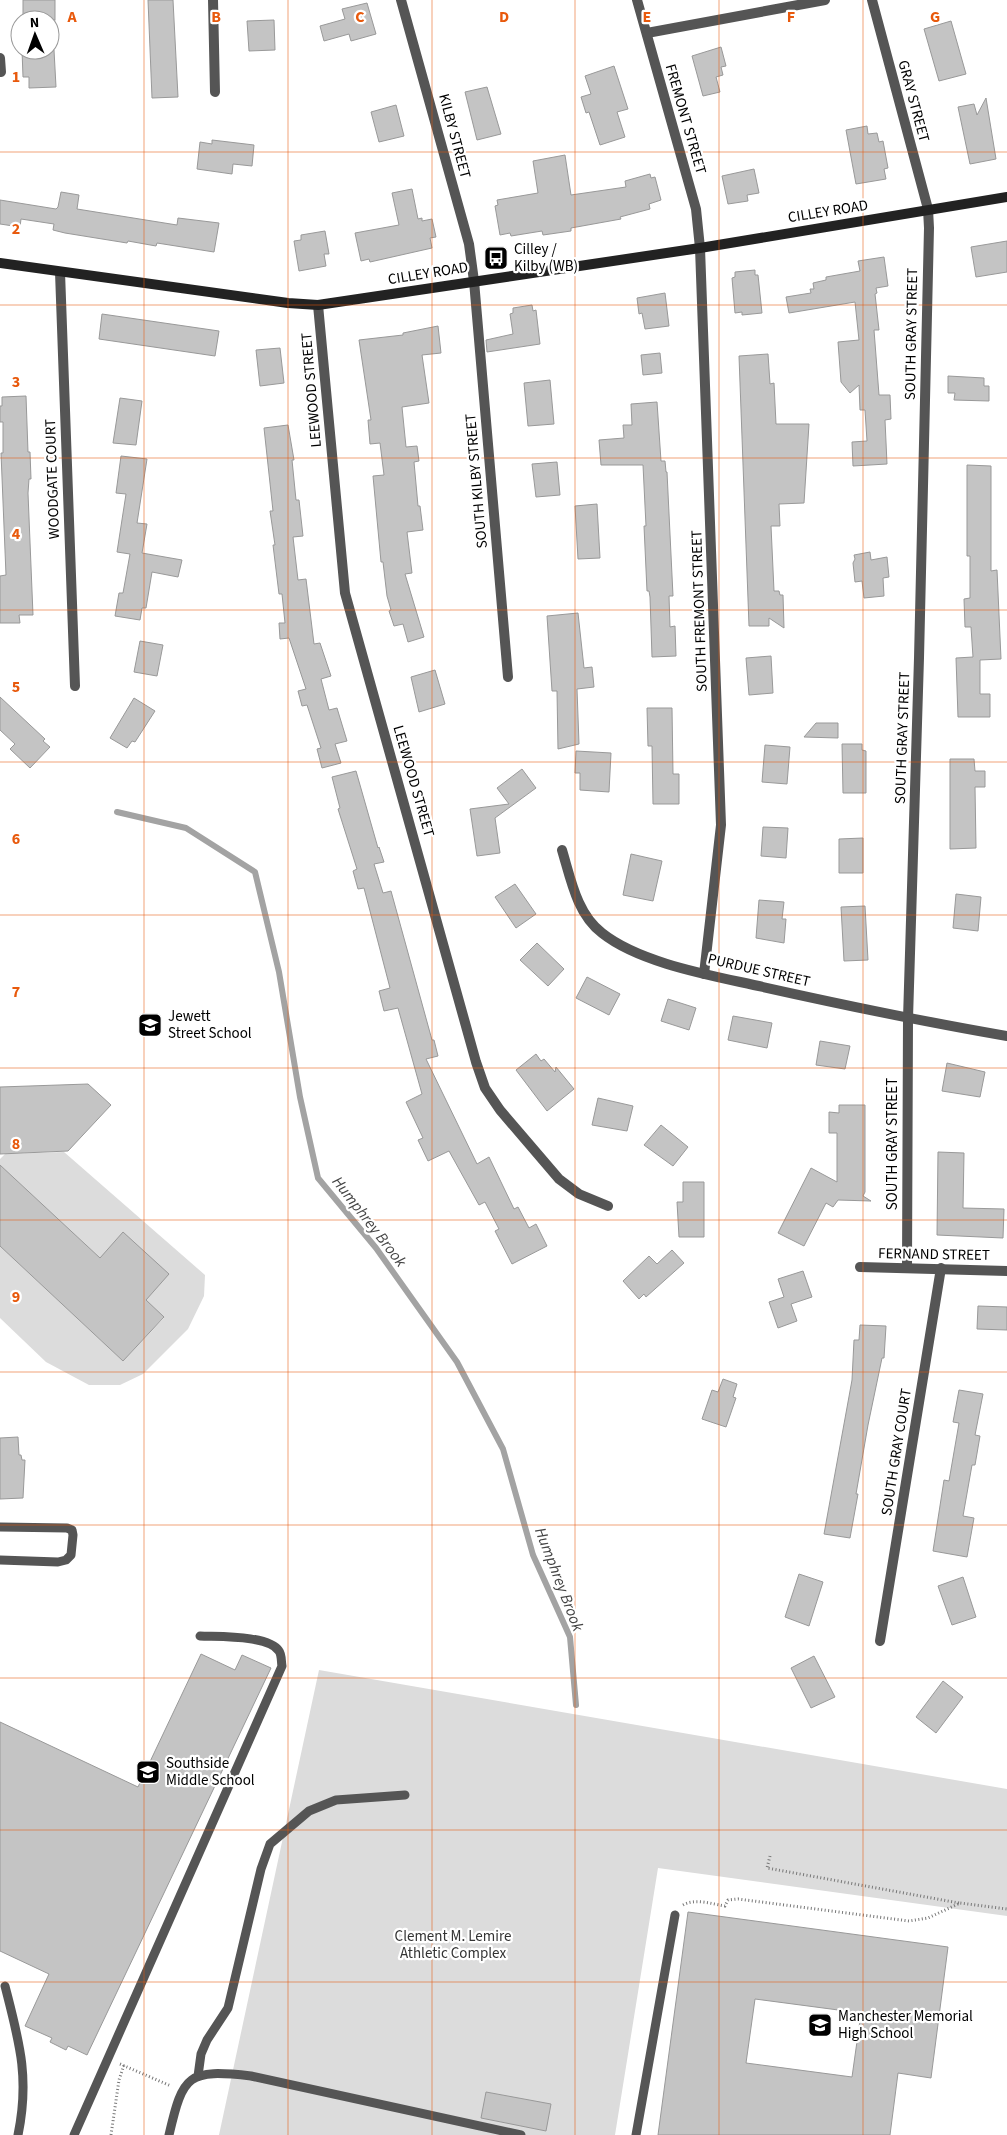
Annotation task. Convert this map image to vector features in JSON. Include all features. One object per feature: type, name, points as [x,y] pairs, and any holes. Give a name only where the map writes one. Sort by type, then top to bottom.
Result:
[{"type":"street","points":[[213,0],[215,92]]},
{"type":"street","name":"KILBY STREET","points":[[401,0],[469,244],[474,281]]},
{"type":"street","name":"FREMONT STREET","points":[[637,0],[696,209],[700,248]]},
{"type":"street","points":[[647,33],[825,0]]},
{"type":"street","name":"GRAY STREET","points":[[872,0],[928,210]]},
{"type":"street","points":[[0,58],[1,72]]},
{"type":"street","name":"CILLEY ROAD","points":[[0,263],[288,303],[318,304],[700,248],[1007,197]]},
{"type":"street","name":"SOUTH GRAY STREET","points":[[907,1268],[908,1019],[919,658],[928,210]]},
{"type":"street","name":"SOUTH FREMONT STREET","points":[[700,248],[721,825],[704,974]]},
{"type":"street","name":"WOODGATE COURT","points":[[60,272],[75,686]]},
{"type":"street","name":"SOUTH KILBY STREET","points":[[474,281],[508,678]]},
{"type":"street","name":"LEEWOOD STREET","points":[[318,304],[345,593],[476,1062],[486,1088],[500,1110],[559,1179],[579,1194],[608,1206]]},
{"type":"street","name":"PURDUE STREET","points":[[562,850],[585,916],[602,933],[623,946],[654,959],[704,974],[908,1019],[1007,1036]]},
{"type":"street","name":"FERNAND STREET","points":[[860,1267],[1007,1270]]},
{"type":"street","name":"SOUTH GRAY COURT","points":[[880,1641],[941,1268]]},
{"type":"lane","points":[[0,1526],[67,1528],[72,1530],[73,1534],[71,1555],[66,1560],[58,1562],[0,1560]]},
{"type":"lane","points":[[74,2135],[282,1666],[281,1652],[272,1643],[235,1637],[200,1636]]},
{"type":"lane","points":[[198,2076],[201,2054],[207,2040],[228,2008],[261,1868],[270,1844],[309,1811],[336,1800],[405,1795]]},
{"type":"lane","points":[[636,2135],[675,1915]]},
{"type":"lane","points":[[5,1986],[20,2045],[24,2072],[24,2103],[18,2135]]},
{"type":"lane","points":[[169,2135],[181,2092],[188,2082],[198,2076],[210,2073],[251,2076],[520,2133],[521,2135]]},
{"type":"path","points":[[770,1856],[767,1868],[960,1903],[1007,1909]]},
{"type":"path","points":[[675,1915],[682,1906],[689,1902],[725,1906],[728,1900],[738,1898],[919,1921],[960,1903]]},
{"type":"path","points":[[108,2058],[181,2092]]},
{"type":"path","points":[[111,2135],[124,2066]]},
{"type":"green space","points":[[64,1152],[205,1275],[204,1296],[188,1329],[143,1374],[120,1385],[89,1385],[46,1362],[0,1318],[0,1246],[123,1361],[164,1318],[0,1165],[0,1159],[5,1154]]},
{"type":"green space","name":"Clement M. Lemire Athletic Complex","points":[[319,1670],[1007,1789],[1007,1916],[658,1868],[615,2135],[219,2135]]},
{"type":"building","points":[[23,0],[55,0],[55,10],[23,10]]},
{"type":"building","points":[[148,0],[173,0],[178,97],[152,98]]},
{"type":"building","points":[[367,3],[376,34],[351,41],[349,34],[324,41],[320,26],[345,19],[342,9]]},
{"type":"building","points":[[274,20],[275,50],[249,51],[247,21]]},
{"type":"building","points":[[951,21],[966,74],[939,81],[924,29]]},
{"type":"building","points":[[721,47],[726,66],[721,67],[723,75],[716,77],[720,92],[703,96],[692,56]]},
{"type":"building","points":[[22,60],[55,60],[56,87],[29,88],[29,77],[23,77]]},
{"type":"building","points":[[614,66],[628,109],[617,112],[625,137],[600,145],[589,112],[586,113],[581,97],[591,94],[585,76]]},
{"type":"building","points":[[487,87],[501,134],[477,140],[465,92]]},
{"type":"building","points":[[986,98],[996,159],[970,164],[958,107],[974,104],[977,115]]},
{"type":"building","points":[[396,105],[404,136],[379,142],[371,112]]},
{"type":"building","points":[[867,126],[868,134],[877,133],[879,142],[883,141],[888,168],[884,169],[886,179],[856,184],[846,130]]},
{"type":"building","points":[[212,140],[254,145],[252,166],[233,164],[232,174],[197,169],[200,142],[212,144]]},
{"type":"building","points":[[565,155],[571,195],[626,187],[625,181],[650,174],[651,178],[655,177],[661,200],[649,204],[650,209],[620,217],[621,219],[571,228],[571,231],[543,235],[542,231],[511,236],[510,233],[500,235],[495,206],[498,205],[497,200],[538,193],[533,161]]},
{"type":"building","points":[[754,169],[759,193],[747,195],[748,201],[728,204],[722,176]]},
{"type":"building","points":[[412,189],[418,219],[422,218],[422,221],[432,219],[436,237],[430,238],[432,248],[370,262],[369,259],[361,261],[355,233],[399,225],[392,193]]},
{"type":"building","points":[[61,192],[79,195],[77,209],[177,225],[178,218],[219,223],[214,252],[157,243],[156,246],[128,241],[127,243],[65,233],[53,230],[54,224],[21,219],[20,227],[0,224],[0,200],[56,209]]},
{"type":"building","points":[[325,231],[329,254],[324,254],[326,266],[299,271],[294,241],[301,240],[301,235]]},
{"type":"building","points":[[1007,241],[1007,272],[976,277],[971,247]]},
{"type":"building","points":[[884,257],[888,286],[876,288],[879,330],[874,330],[879,395],[890,395],[891,419],[885,420],[887,464],[853,466],[852,442],[867,441],[865,410],[860,410],[859,385],[850,393],[841,382],[838,342],[859,340],[855,302],[789,313],[786,297],[811,293],[810,289],[814,289],[813,283],[826,280],[826,277],[860,271],[858,261]]},
{"type":"building","points":[[755,270],[755,275],[758,275],[762,313],[742,315],[742,312],[735,313],[732,278],[735,277],[735,272]]},
{"type":"building","points":[[665,293],[669,326],[645,329],[642,313],[639,314],[637,298]]},
{"type":"building","points":[[532,305],[533,311],[536,310],[540,344],[487,352],[486,340],[513,334],[510,314],[513,313],[513,308]]},
{"type":"building","points":[[102,314],[219,331],[215,356],[99,339]]},
{"type":"building","points":[[438,326],[441,353],[422,355],[429,403],[402,407],[406,447],[417,446],[419,461],[414,462],[418,506],[420,506],[423,530],[407,532],[412,573],[405,574],[424,637],[408,642],[403,624],[394,626],[389,611],[391,610],[387,596],[383,562],[381,562],[373,476],[384,475],[380,443],[370,444],[368,420],[371,420],[359,340],[403,335],[403,333]]},
{"type":"building","points":[[280,348],[284,383],[260,386],[256,350]]},
{"type":"building","points":[[660,353],[662,373],[643,375],[641,355]]},
{"type":"building","points":[[768,354],[770,384],[774,383],[776,424],[809,424],[804,503],[779,504],[780,526],[771,526],[774,591],[779,591],[780,595],[783,595],[784,628],[769,618],[769,626],[749,626],[739,356]]},
{"type":"building","points":[[948,376],[984,378],[984,386],[989,386],[989,401],[954,400],[955,393],[948,393]]},
{"type":"building","points":[[550,380],[554,424],[528,426],[524,383]]},
{"type":"building","points":[[26,396],[31,479],[29,479],[28,493],[33,615],[19,615],[20,623],[0,623],[0,576],[6,575],[1,453],[3,453],[3,422],[0,422],[0,406],[2,406],[2,397]]},
{"type":"building","points":[[120,398],[142,401],[136,445],[113,443]]},
{"type":"building","points":[[657,402],[661,461],[665,461],[667,472],[673,596],[669,596],[670,627],[675,626],[676,656],[652,657],[650,597],[649,591],[647,591],[643,465],[601,465],[599,440],[624,438],[623,425],[632,425],[631,404]]},
{"type":"building","points":[[288,425],[294,460],[292,460],[296,500],[299,500],[303,536],[293,537],[298,580],[306,579],[314,644],[320,643],[331,676],[321,679],[329,710],[337,708],[347,741],[335,744],[341,763],[322,768],[317,749],[321,748],[307,705],[302,706],[298,691],[306,689],[289,638],[280,639],[279,623],[285,623],[282,594],[279,594],[273,545],[275,545],[270,511],[273,511],[264,428]]},
{"type":"building","points":[[121,456],[147,459],[137,523],[147,524],[142,553],[182,560],[178,577],[152,572],[146,608],[142,608],[140,620],[115,616],[119,593],[123,593],[130,554],[117,552],[126,494],[116,493]]},
{"type":"building","points":[[557,462],[560,495],[536,497],[532,464]]},
{"type":"building","points":[[967,465],[991,466],[991,571],[997,570],[1001,659],[980,660],[980,694],[990,694],[990,717],[958,717],[956,658],[973,657],[971,627],[965,627],[964,599],[970,598],[970,556],[967,556]]},
{"type":"building","points":[[597,504],[600,558],[578,559],[575,506]]},
{"type":"building","points":[[870,552],[871,560],[887,557],[889,577],[883,578],[884,596],[864,598],[862,581],[855,582],[854,555]]},
{"type":"building","points":[[578,613],[584,668],[592,667],[594,687],[577,689],[579,744],[558,749],[557,691],[552,691],[547,616]]},
{"type":"building","points":[[140,641],[163,645],[157,676],[134,672]]},
{"type":"building","points":[[771,656],[773,693],[749,695],[746,658]]},
{"type":"building","points":[[435,670],[445,704],[419,712],[411,677]]},
{"type":"building","points":[[0,697],[45,739],[43,741],[50,747],[30,768],[10,749],[15,744],[0,730]]},
{"type":"building","points":[[134,698],[155,711],[135,742],[132,741],[127,748],[110,738]]},
{"type":"building","points":[[647,708],[672,708],[673,774],[679,774],[679,804],[653,804],[652,746],[648,746]]},
{"type":"building","points":[[816,723],[838,723],[838,738],[804,737]]},
{"type":"building","points":[[842,744],[862,744],[862,750],[866,751],[866,793],[843,793]]},
{"type":"building","points":[[765,745],[790,747],[787,784],[762,782]]},
{"type":"building","points":[[576,751],[611,753],[609,792],[580,790],[580,773],[575,773]]},
{"type":"building","points":[[950,759],[974,759],[975,771],[985,771],[985,787],[975,787],[976,848],[950,849]]},
{"type":"building","points":[[522,769],[536,788],[495,818],[500,853],[477,856],[470,809],[509,804],[497,788]]},
{"type":"building","points":[[356,771],[378,848],[384,862],[374,864],[383,893],[391,891],[438,1056],[426,1059],[477,1164],[489,1157],[514,1209],[518,1207],[529,1228],[536,1224],[547,1246],[512,1264],[495,1231],[499,1229],[485,1202],[479,1205],[449,1151],[428,1161],[418,1140],[423,1138],[406,1102],[422,1094],[398,1008],[384,1011],[379,991],[390,988],[364,888],[358,889],[353,871],[357,869],[338,809],[340,808],[332,777]]},
{"type":"building","points":[[763,827],[788,828],[786,858],[761,856]]},
{"type":"building","points":[[863,838],[863,873],[839,873],[839,839]]},
{"type":"building","points":[[631,854],[662,861],[653,901],[623,895]]},
{"type":"building","points":[[515,884],[536,914],[516,928],[495,897]]},
{"type":"building","points":[[956,894],[981,897],[978,931],[953,928]]},
{"type":"building","points":[[759,900],[784,902],[782,919],[786,919],[784,943],[756,938]]},
{"type":"building","points":[[865,906],[868,960],[844,961],[841,907]]},
{"type":"building","points":[[537,943],[564,969],[548,986],[520,960]]},
{"type":"building","points":[[587,977],[620,994],[609,1015],[576,998]]},
{"type":"building","points":[[668,999],[696,1008],[689,1030],[661,1021]]},
{"type":"building","points":[[733,1016],[772,1023],[767,1048],[728,1040]]},
{"type":"building","points":[[820,1041],[850,1046],[845,1069],[816,1065]]},
{"type":"building","points":[[536,1054],[541,1061],[544,1059],[555,1072],[556,1067],[574,1089],[547,1111],[516,1070]]},
{"type":"building","points":[[947,1063],[985,1072],[980,1097],[942,1091]]},
{"type":"building","points":[[88,1084],[111,1105],[68,1151],[0,1154],[0,1087]]},
{"type":"building","points":[[598,1098],[633,1106],[627,1131],[592,1125]]},
{"type":"building","points":[[839,1105],[865,1105],[865,1192],[863,1196],[871,1201],[838,1200],[833,1207],[826,1203],[804,1246],[778,1233],[811,1168],[837,1182],[837,1133],[829,1133],[829,1112],[839,1113]]},
{"type":"building","points":[[661,1125],[688,1147],[673,1166],[644,1145]]},
{"type":"building","points":[[938,1152],[964,1153],[963,1208],[1004,1209],[1003,1238],[937,1235]]},
{"type":"building","points":[[0,1165],[100,1258],[123,1232],[169,1274],[146,1300],[164,1317],[123,1361],[0,1246]]},
{"type":"building","points":[[683,1182],[704,1182],[704,1237],[679,1237],[677,1202],[683,1202]]},
{"type":"building","points":[[672,1250],[684,1263],[646,1297],[644,1294],[639,1299],[623,1281],[649,1256],[657,1264]]},
{"type":"building","points":[[803,1271],[812,1297],[791,1304],[797,1321],[778,1328],[769,1302],[784,1297],[778,1279]]},
{"type":"building","points":[[978,1306],[1007,1307],[1007,1330],[977,1329]]},
{"type":"building","points":[[860,1325],[886,1326],[884,1358],[882,1358],[868,1425],[850,1538],[824,1534],[852,1380],[854,1340],[859,1340]]},
{"type":"building","points":[[723,1379],[737,1384],[733,1397],[736,1398],[726,1427],[702,1419],[712,1390],[718,1392]]},
{"type":"building","points":[[959,1390],[983,1394],[975,1435],[980,1436],[975,1465],[972,1465],[963,1516],[974,1518],[967,1557],[933,1551],[944,1480],[949,1481],[959,1423],[953,1422]]},
{"type":"building","points":[[18,1437],[19,1455],[21,1455],[22,1460],[25,1460],[23,1498],[0,1499],[0,1438]]},
{"type":"building","points":[[799,1574],[823,1582],[809,1626],[785,1617]]},
{"type":"building","points":[[963,1577],[976,1617],[952,1625],[938,1586]]},
{"type":"building","points":[[201,1654],[235,1670],[242,1655],[271,1668],[87,2055],[68,2046],[66,2050],[50,2042],[52,2038],[25,2026],[49,1974],[0,1951],[0,1722],[138,1787]]},
{"type":"building","points":[[814,1656],[835,1697],[811,1708],[791,1668]]},
{"type":"building","points":[[943,1681],[963,1697],[936,1733],[916,1717]]},
{"type":"building","points":[[688,1912],[948,1947],[931,2078],[898,2073],[890,2135],[658,2135]],"holes":[[[755,1999],[861,2013],[852,2077],[746,2063]]]},
{"type":"building","points":[[486,2092],[551,2104],[546,2131],[481,2118]]},
{"type":"waterway","name":"Humphrey Brook","points":[[117,812],[186,828],[255,872],[279,972],[300,1097],[318,1178],[376,1248],[457,1362],[503,1449],[533,1555],[570,1637],[576,1705]]},
{"type":"place","name":"Cilley / Kilby (WB)","points":[[496,258]]},
{"type":"place","name":"Jewett Street School","points":[[150,1025]]},
{"type":"place","name":"Southside Middle School","points":[[148,1772]]},
{"type":"place","name":"Manchester Memorial High School","points":[[820,2025]]}]
